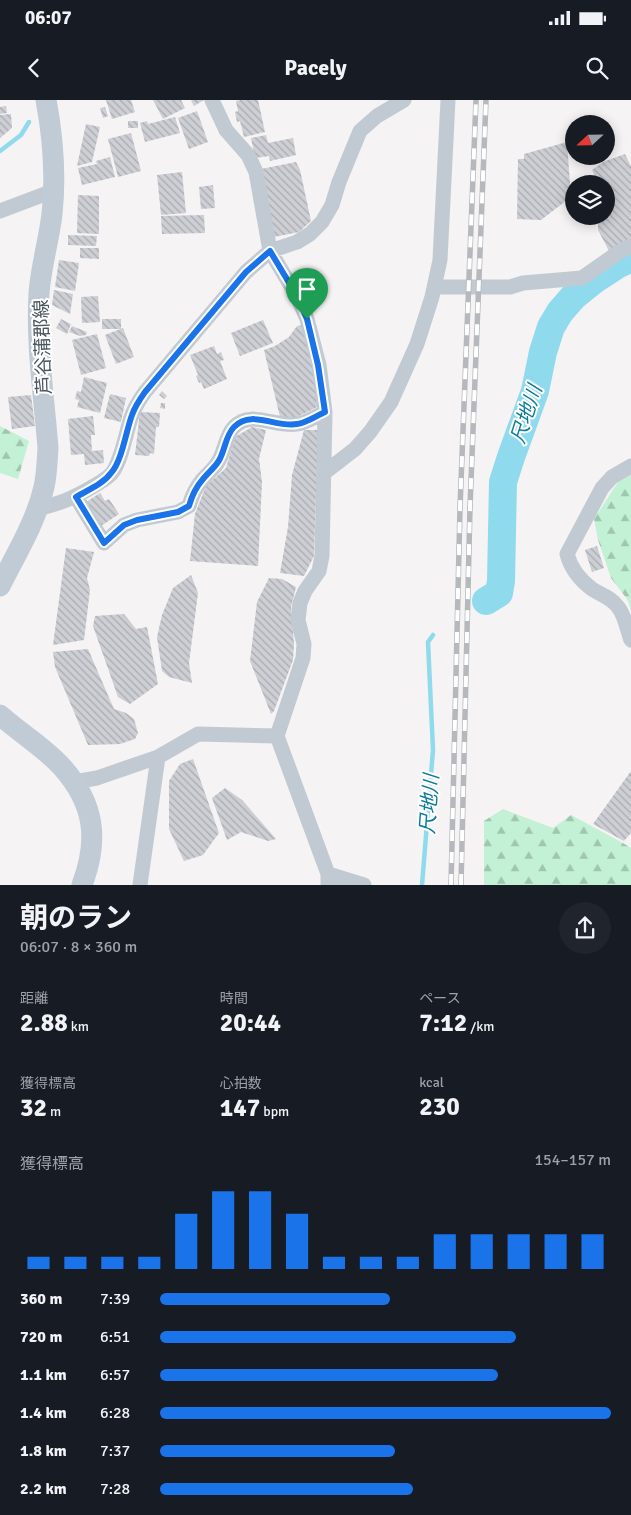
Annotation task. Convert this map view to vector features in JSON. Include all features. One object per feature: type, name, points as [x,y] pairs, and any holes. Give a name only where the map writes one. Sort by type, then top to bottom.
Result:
[{"type":"main road","name":"芦谷蒲郡線","points":[[0,586],[37,509],[44,487],[48,448],[38,326],[40,291],[52,213],[53,191],[51,126],[46,100]]},
{"type":"main road","points":[[0,715],[62,766],[84,800],[93,830],[89,868],[82,885]]},
{"type":"street","points":[[212,100],[226,130],[248,155],[256,172],[270,251],[297,296],[307,319],[318,365],[325,412],[319,571],[300,602],[298,620],[304,644],[303,658],[277,736],[328,880],[364,885]]},
{"type":"street","points":[[37,509],[62,503],[76,497],[104,480],[113,472],[132,415],[137,403],[145,392],[246,272],[270,251],[297,242],[310,234],[322,222],[332,205],[339,182],[360,131],[377,116],[404,100]]},
{"type":"street","points":[[324,473],[355,449],[370,432],[391,402],[417,344],[435,287],[440,260],[448,100]]},
{"type":"street","points":[[0,211],[53,191]]},
{"type":"street","points":[[435,287],[510,287],[523,283],[582,278],[619,252],[631,246]]},
{"type":"street","points":[[76,497],[104,543],[124,525],[137,520],[178,512],[189,506],[192,494],[221,458],[233,427],[242,421],[252,418],[287,425],[298,424],[325,412]]},
{"type":"street","points":[[631,466],[612,477],[602,488],[567,554],[570,564],[581,579],[593,589],[609,597],[619,608],[631,640]]},
{"type":"street","points":[[74,782],[97,778],[158,757],[198,734],[277,736]]},
{"type":"street","points":[[140,885],[158,757]]},
{"type":"green space","points":[[0,426],[29,441],[18,479],[0,473]]},
{"type":"green space","points":[[631,475],[631,610],[627,599],[611,578],[598,540],[594,519],[618,482]]},
{"type":"green space","points":[[503,809],[553,828],[571,815],[623,843],[631,848],[631,885],[484,885],[484,821]]},
{"type":"building","points":[[106,100],[131,100],[135,112],[112,119]]},
{"type":"building","points":[[153,100],[181,100],[185,108],[163,119]]},
{"type":"building","points":[[191,100],[204,100],[194,106]]},
{"type":"building","points":[[258,100],[265,132],[244,137],[240,121],[237,122],[235,112],[238,111],[236,101]]},
{"type":"building","points":[[6,106],[7,113],[0,114],[0,107]]},
{"type":"building","points":[[105,107],[108,116],[103,118],[100,108]]},
{"type":"building","points":[[197,111],[208,142],[189,149],[178,118]]},
{"type":"building","points":[[11,114],[12,128],[0,138],[0,115]]},
{"type":"building","points":[[175,117],[180,133],[145,142],[140,123],[147,121],[148,124]]},
{"type":"building","points":[[128,121],[138,121],[138,128],[128,128]]},
{"type":"building","points":[[86,124],[100,127],[92,162],[77,166]]},
{"type":"building","points":[[131,133],[141,171],[118,177],[108,139]]},
{"type":"building","points":[[266,135],[268,143],[293,138],[296,155],[270,161],[269,156],[255,158],[251,138]]},
{"type":"building","points":[[565,143],[565,165],[569,165],[569,175],[565,175],[565,202],[541,220],[517,219],[518,159],[524,159],[524,154]]},
{"type":"building","points":[[625,154],[631,166],[631,240],[609,251],[598,230],[598,225],[615,225],[615,175],[594,175],[592,170],[599,165],[615,165],[615,158]]},
{"type":"building","points":[[110,157],[115,177],[82,185],[78,168],[97,164],[96,161]]},
{"type":"building","points":[[296,162],[300,170],[311,221],[299,232],[274,237],[261,169]]},
{"type":"building","points":[[182,172],[186,213],[161,215],[157,175]]},
{"type":"building","points":[[213,185],[215,208],[201,209],[199,187]]},
{"type":"building","points":[[78,195],[99,196],[99,234],[77,233]]},
{"type":"building","points":[[204,215],[205,233],[162,234],[161,216]]},
{"type":"building","points":[[68,235],[97,236],[96,246],[68,245]]},
{"type":"building","points":[[80,248],[99,248],[99,259],[80,258]]},
{"type":"building","points":[[59,260],[79,263],[75,291],[55,287]]},
{"type":"building","points":[[54,290],[73,294],[70,314],[52,305]]},
{"type":"building","points":[[98,296],[100,322],[82,323],[81,297]]},
{"type":"building","points":[[61,319],[71,324],[67,334],[56,328]]},
{"type":"building","points":[[102,319],[121,319],[121,329],[102,329]]},
{"type":"building","points":[[263,320],[273,343],[240,356],[231,333]]},
{"type":"building","points":[[303,325],[313,361],[317,407],[295,418],[280,417],[264,350],[275,346],[289,337],[297,326]]},
{"type":"building","points":[[72,326],[87,332],[86,335],[80,336],[69,332]]},
{"type":"building","points":[[123,328],[134,357],[116,364],[105,335]]},
{"type":"building","points":[[97,334],[106,368],[81,375],[72,340]]},
{"type":"building","points":[[214,346],[217,354],[221,352],[224,360],[220,361],[227,379],[204,389],[196,376],[198,375],[190,355]]},
{"type":"building","points":[[84,377],[107,383],[100,413],[77,407],[79,400],[75,399],[77,391],[81,392]]},
{"type":"building","points":[[162,391],[167,396],[164,399],[159,395]]},
{"type":"building","points":[[110,394],[126,398],[121,422],[104,418]]},
{"type":"building","points":[[31,395],[35,426],[12,429],[8,397]]},
{"type":"building","points":[[161,403],[165,403],[165,409],[160,408]]},
{"type":"building","points":[[140,412],[160,413],[159,427],[156,427],[154,454],[150,453],[149,456],[135,455]]},
{"type":"building","points":[[93,416],[95,435],[91,435],[92,451],[103,450],[104,463],[85,465],[84,454],[71,455],[68,419]]},
{"type":"building","points":[[252,427],[266,430],[259,459],[262,482],[258,566],[190,561],[195,514],[206,486],[226,468],[235,437]]},
{"type":"building","points":[[304,430],[318,430],[314,556],[304,576],[280,573],[288,527],[292,475]]},
{"type":"building","points":[[100,493],[105,501],[109,499],[119,514],[101,526],[86,502]]},
{"type":"building","points":[[597,546],[604,568],[592,572],[585,550]]},
{"type":"building","points":[[66,548],[94,552],[87,578],[90,590],[84,640],[53,645]]},
{"type":"building","points":[[191,575],[198,593],[189,663],[192,683],[169,677],[162,671],[157,637],[162,615],[173,588]]},
{"type":"building","points":[[269,578],[282,579],[296,587],[291,607],[294,644],[293,660],[274,711],[271,714],[250,661],[257,602]]},
{"type":"building","points":[[124,614],[136,629],[147,627],[158,684],[130,704],[118,697],[93,626],[95,616]]},
{"type":"building","points":[[88,649],[114,709],[126,713],[134,719],[138,733],[135,739],[120,744],[88,745],[55,667],[53,652]]},
{"type":"building","points":[[193,759],[219,833],[203,855],[184,861],[169,829],[169,781],[180,764]]},
{"type":"building","points":[[631,771],[631,833],[624,841],[593,824]]},
{"type":"building","points":[[225,788],[242,800],[276,839],[268,841],[241,832],[227,840],[212,798]]},
{"type":"waterway","points":[[0,151],[21,135],[29,122]]},
{"type":"waterway","name":"尺地川","points":[[486,601],[499,593],[501,581],[503,482],[535,391],[543,352],[551,327],[560,312],[574,296],[594,280],[631,258]]},
{"type":"waterway","name":"尺地川","points":[[422,885],[433,750],[428,642],[433,635]]},
{"type":"railway","points":[[451,885],[460,508],[476,100]]},
{"type":"railway","points":[[461,885],[470,507],[486,100]]},
{"type":"route","points":[[270,251],[297,296],[307,319],[318,365],[325,412],[298,424],[287,425],[252,418],[242,421],[233,427],[221,458],[192,494],[189,506],[178,512],[137,520],[124,525],[104,543],[76,497],[104,480],[113,472],[137,403],[246,272],[270,251]]}]
